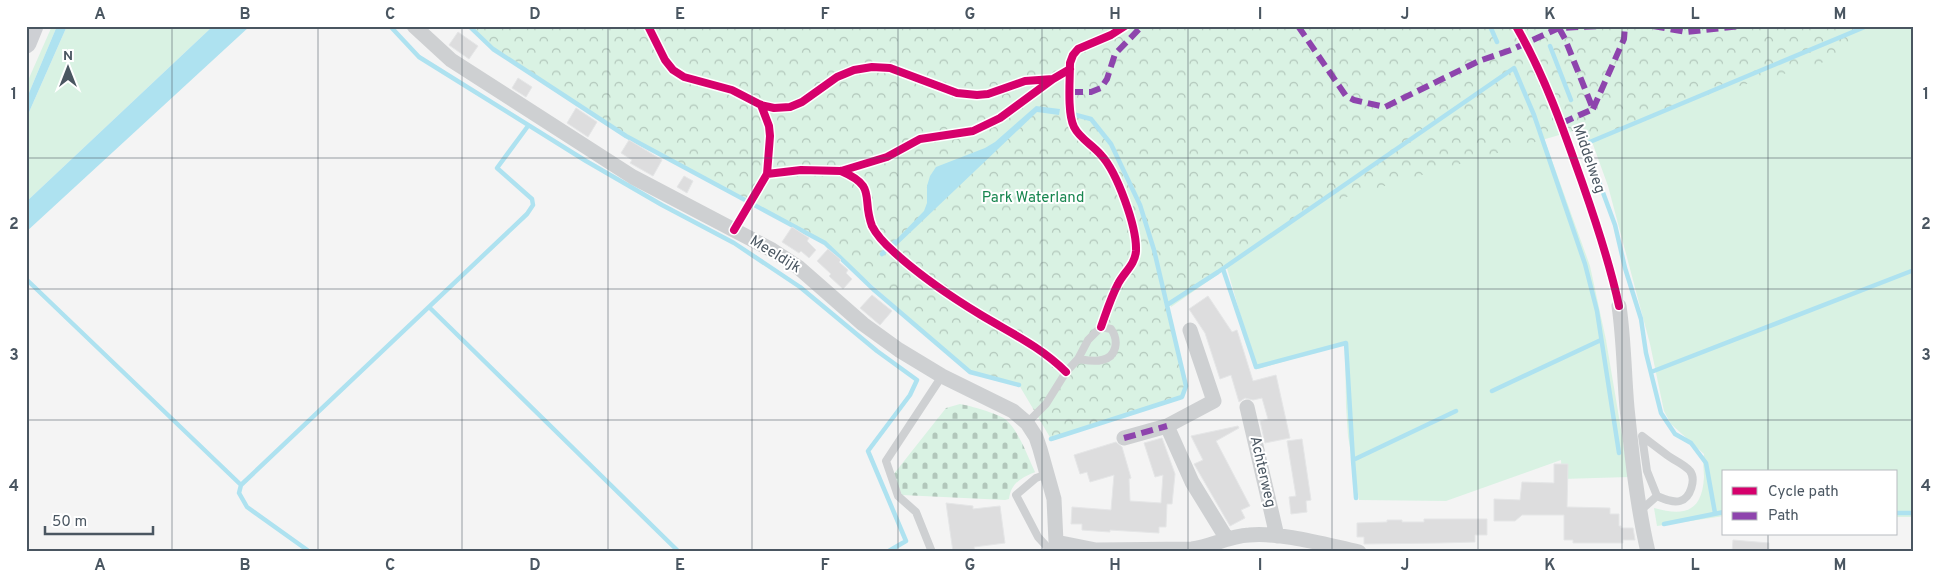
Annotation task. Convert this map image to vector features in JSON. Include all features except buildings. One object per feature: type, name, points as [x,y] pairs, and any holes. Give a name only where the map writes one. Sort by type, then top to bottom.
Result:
[{"type":"main road","points":[[26,43],[33,26]]},
{"type":"street","name":"Meeldijk","points":[[414,26],[451,60],[633,177],[742,234],[798,267],[863,324],[899,350],[942,376],[1005,407],[1027,423],[1036,437],[1054,499],[1052,548]]},
{"type":"street","points":[[1619,306],[1624,340],[1627,407],[1640,511],[1648,552]]},
{"type":"street","points":[[1124,438],[1167,426],[1214,401],[1190,330]]},
{"type":"street","name":"Achterweg","points":[[1247,407],[1277,536]]},
{"type":"street","points":[[1167,426],[1192,482],[1228,539]]},
{"type":"street","points":[[1052,548],[1097,551],[1192,548],[1205,547],[1228,539],[1248,535],[1277,536],[1359,552]]},
{"type":"lane","points":[[1027,423],[1046,404],[1066,372],[1078,359],[1088,340],[1101,327],[1111,329],[1116,336],[1116,348],[1111,356],[1103,360],[1092,361],[1078,359]]},
{"type":"lane","points":[[932,552],[916,512],[898,496],[886,461],[942,376]]},
{"type":"lane","points":[[1642,436],[1691,472],[1692,488],[1688,496],[1681,501],[1671,501],[1657,496],[1647,471],[1642,436]]},
{"type":"lane","points":[[1047,474],[1036,478],[1016,495],[1038,537],[1052,548]]},
{"type":"lane","points":[[1640,511],[1657,496]]},
{"type":"green space","points":[[52,26],[57,26],[26,100],[26,85]]},
{"type":"green space","points":[[67,26],[213,26],[26,202],[26,119]]},
{"type":"green space","name":"Park Waterland","points":[[467,26],[1879,26],[1820,64],[1699,97],[1585,144],[1580,129],[1309,208],[1167,305],[1186,386],[1182,397],[1051,439],[1019,385],[970,372],[825,243],[626,136],[493,49]]},
{"type":"green space","points":[[1563,26],[1914,26],[1914,517],[1898,517],[1898,470],[1722,470],[1722,516],[1657,526],[1654,508],[1674,512],[1682,511],[1690,509],[1700,498],[1703,489],[1704,454],[1671,424],[1664,411],[1650,344],[1608,186],[1591,139]]},
{"type":"green space","points":[[1079,53],[1541,130],[1590,266],[1606,340],[1629,477],[1562,479],[1561,460],[1446,501],[1359,500],[1348,436],[1345,344],[1258,369],[1254,363],[1227,268],[1171,307]]},
{"type":"green space","points":[[960,404],[990,412],[1005,419],[1018,436],[1035,472],[1017,482],[1010,493],[1009,499],[1005,500],[902,495],[893,475],[946,408]]},
{"type":"water","points":[[57,26],[67,26],[26,119],[26,100]]},
{"type":"water","points":[[213,26],[250,26],[26,232],[26,202]]},
{"type":"water","points":[[1036,106],[1060,109],[1059,115],[1037,112],[894,248],[891,245],[924,211],[927,203],[927,186],[930,176],[936,167],[985,148],[995,142]]},
{"type":"waterway","points":[[390,26],[419,57],[586,161],[662,205],[734,243],[800,287],[877,351],[917,380],[910,395],[868,451],[906,541],[887,552]]},
{"type":"waterway","points":[[469,26],[493,49],[626,136],[825,243],[873,289],[970,372],[1019,385]]},
{"type":"waterway","points":[[1490,26],[1497,42]]},
{"type":"waterway","points":[[1715,513],[1706,463],[1691,443],[1675,434],[1661,413],[1646,353],[1641,319],[1625,268],[1615,225],[1585,144],[1867,26]]},
{"type":"waterway","points":[[1550,46],[1571,100]]},
{"type":"waterway","points":[[1167,305],[1218,272],[1514,68],[1534,115],[1585,264],[1597,311],[1619,453]]},
{"type":"waterway","points":[[1051,439],[1182,397],[1186,386],[1154,250],[1140,205],[1111,144],[1091,119],[1076,115]]},
{"type":"waterway","points":[[310,552],[247,507],[239,493],[241,485],[527,214],[533,205],[532,199],[497,168],[528,126]]},
{"type":"waterway","points":[[882,254],[895,242]]},
{"type":"waterway","points":[[1223,269],[1256,367],[1346,343],[1353,460],[1456,411]]},
{"type":"waterway","points":[[1651,372],[1914,270]]},
{"type":"waterway","points":[[26,279],[241,485]]},
{"type":"waterway","points":[[429,307],[679,552]]},
{"type":"waterway","points":[[1492,391],[1601,340]]},
{"type":"waterway","points":[[1353,460],[1356,498]]},
{"type":"waterway","points":[[1664,524],[1722,512]]},
{"type":"waterway","points":[[1898,513],[1914,513]]},
{"type":"marked path","points":[[1071,92],[1091,92],[1101,88],[1107,79],[1115,54],[1142,26]]},
{"type":"marked path","points":[[1298,26],[1346,96],[1354,100],[1385,107],[1479,61],[1511,50],[1559,28],[1599,26]]},
{"type":"marked path","points":[[1593,109],[1624,39],[1625,26]]},
{"type":"marked path","points":[[1653,26],[1686,32],[1741,26]]},
{"type":"marked path","points":[[1559,28],[1593,109]]},
{"type":"marked path","points":[[1562,123],[1593,109]]},
{"type":"marked path","points":[[1124,438],[1167,426]]},
{"type":"cycle path","points":[[648,26],[665,60],[673,70],[684,77],[732,90],[761,105],[774,108],[790,107],[802,102],[837,77],[854,70],[872,67],[890,68],[957,93],[977,95],[988,94],[1025,81],[1053,79],[1070,69]]},
{"type":"cycle path","points":[[1101,327],[1115,289],[1134,260],[1136,251],[1135,241],[1130,215],[1113,174],[1101,155],[1074,127],[1070,113],[1070,63],[1078,49],[1111,35],[1125,26]]},
{"type":"cycle path","name":"Middelweg","points":[[1516,26],[1545,84],[1569,144],[1603,245],[1619,306]]},
{"type":"cycle path","points":[[767,174],[801,170],[841,171],[887,157],[920,139],[973,131],[1000,118],[1053,79]]},
{"type":"cycle path","points":[[734,230],[767,174],[770,136],[769,126],[761,105]]},
{"type":"cycle path","points":[[841,171],[860,182],[864,188],[872,226],[894,252],[947,293],[1036,348],[1066,372]]}]
